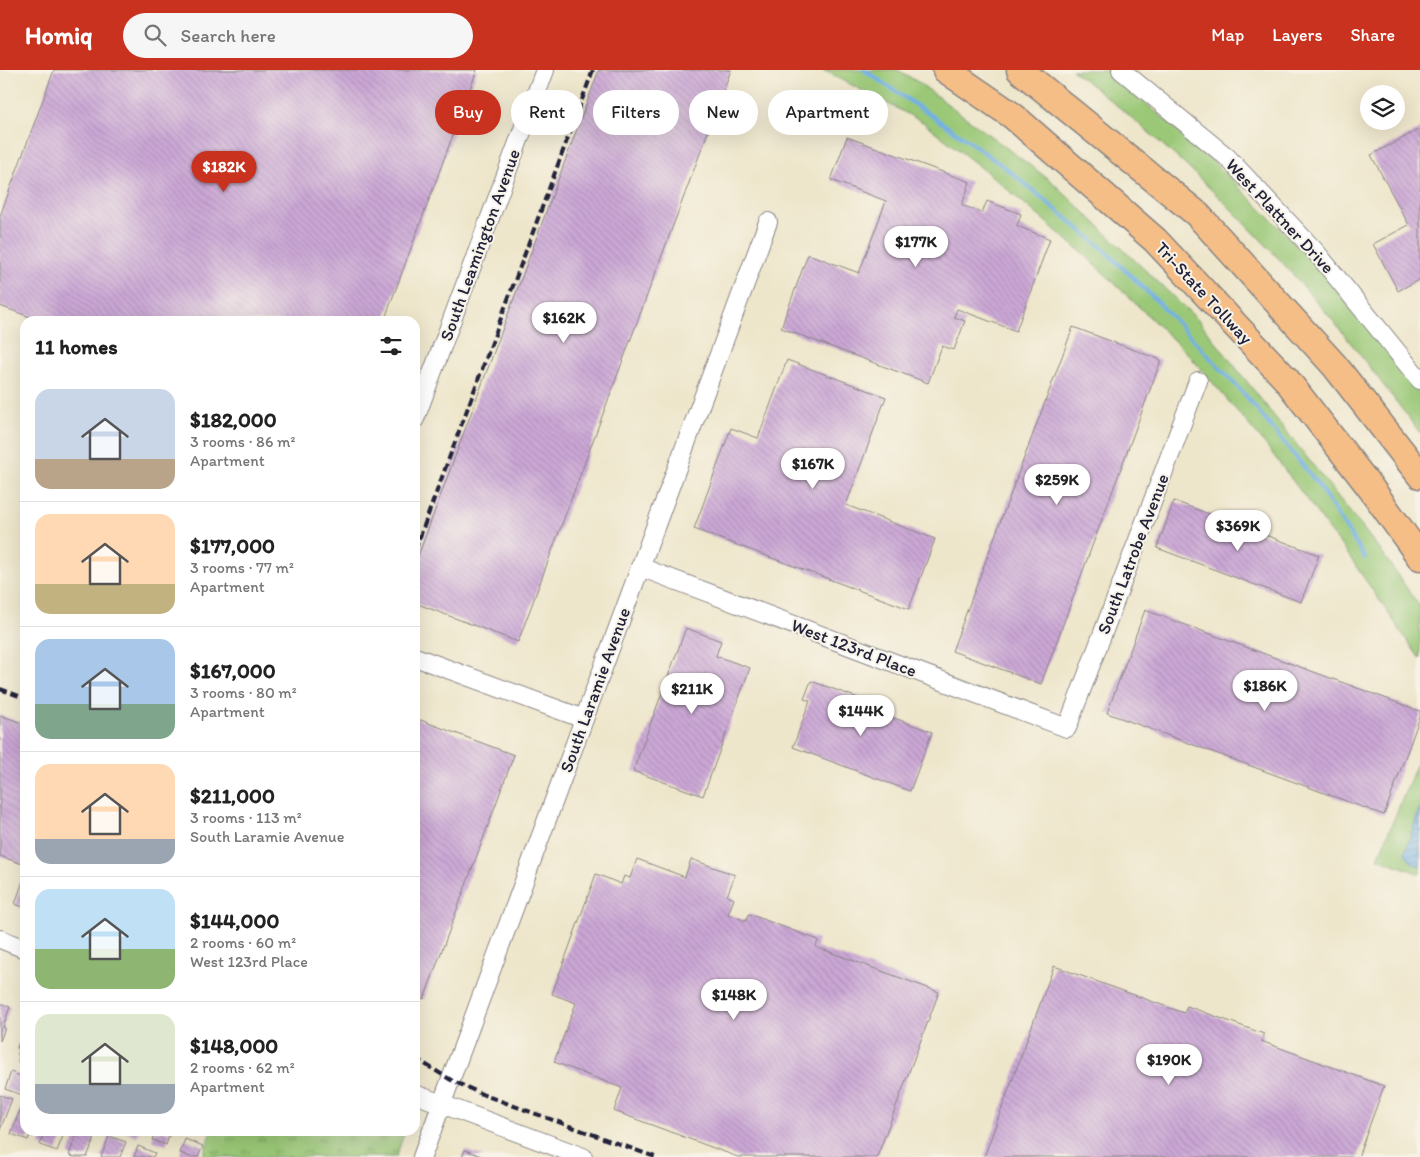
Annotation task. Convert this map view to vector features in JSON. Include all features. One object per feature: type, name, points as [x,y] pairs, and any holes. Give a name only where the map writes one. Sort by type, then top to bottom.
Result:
[{"type":"highway","name":"Tri-State Tollway","points":[[946,70],[1013,116],[1155,240],[1286,379],[1370,486],[1420,557]]},
{"type":"highway","points":[[1020,70],[1197,214],[1335,366],[1420,474]]},
{"type":"street","name":"South Leamington Avenue","points":[[420,406],[545,70]]},
{"type":"street","name":"West Plattner Drive","points":[[1121,70],[1227,157],[1316,252],[1420,380]]},
{"type":"street","name":"South Laramie Avenue","points":[[422,1157],[768,222]]},
{"type":"street","name":"South Latrobe Avenue","points":[[1067,728],[1198,381]]},
{"type":"street","name":"West 123rd Place","points":[[640,567],[1067,728]]},
{"type":"street","points":[[420,659],[584,719]]},
{"type":"street","points":[[0,939],[20,947]]},
{"type":"street","points":[[420,1096],[583,1157]]},
{"type":"green space","points":[[823,70],[898,70],[918,82],[1051,181],[1199,321],[1380,550],[1420,607],[1420,659],[1349,556],[1266,445],[1189,355],[1086,256],[993,177],[923,122],[888,104],[888,90],[861,90]]},
{"type":"green space","points":[[1072,70],[1107,70],[1212,160],[1273,221],[1337,289],[1400,367],[1420,396],[1420,433],[1305,287],[1243,221],[1177,157]]},
{"type":"green space","points":[[1420,756],[1420,874],[1378,858]]},
{"type":"green space","points":[[209,1136],[403,1136],[396,1157],[203,1157]]},
{"type":"water","points":[[1420,806],[1420,866],[1413,864],[1405,853]]},
{"type":"building","points":[[54,70],[477,70],[470,90],[435,90],[435,135],[453,135],[386,316],[27,316],[0,306],[0,216]]},
{"type":"building","points":[[599,70],[731,70],[724,90],[689,90],[689,135],[707,135],[518,642],[420,605],[420,551],[575,135],[583,135],[583,113]]},
{"type":"building","points":[[1420,129],[1420,279],[1398,291],[1373,244],[1409,225],[1371,155]]},
{"type":"building","points":[[847,137],[970,182],[962,205],[982,213],[987,201],[1021,214],[1017,226],[1050,239],[1016,331],[957,309],[954,317],[965,321],[954,350],[942,346],[928,383],[781,328],[808,254],[859,273],[886,201],[831,180]]},
{"type":"building","points":[[1073,327],[1161,360],[1041,684],[952,651]]},
{"type":"building","points":[[787,360],[886,397],[846,505],[935,539],[909,609],[694,529],[731,428],[758,438]]},
{"type":"building","points":[[1174,501],[1319,555],[1301,602],[1157,548]]},
{"type":"building","points":[[1145,610],[1420,711],[1420,717],[1384,815],[1107,713]]},
{"type":"building","points":[[686,628],[721,641],[716,656],[750,668],[703,796],[633,771]]},
{"type":"building","points":[[811,681],[864,700],[862,706],[932,732],[910,791],[793,747],[810,701],[804,699]]},
{"type":"building","points":[[0,715],[20,722],[20,863],[0,856]]},
{"type":"building","points":[[420,720],[514,755],[424,999],[420,998]]},
{"type":"building","points":[[637,859],[685,877],[691,859],[735,875],[727,896],[734,899],[728,914],[746,921],[749,914],[818,940],[816,947],[939,992],[877,1157],[738,1157],[614,1111],[622,1088],[554,1062],[576,1003],[552,994],[596,874],[621,884],[624,876],[630,878]]},
{"type":"building","points":[[20,890],[20,906],[15,904]]},
{"type":"building","points":[[1054,966],[1184,1013],[1187,1006],[1264,1034],[1261,1041],[1384,1086],[1358,1157],[984,1157]]},
{"type":"building","points":[[0,1003],[10,1007],[0,1041]]},
{"type":"building","points":[[11,1072],[20,1076],[20,1094],[5,1089]]},
{"type":"building","points":[[0,1095],[12,1099],[0,1130]]},
{"type":"building","points":[[20,1109],[20,1136],[29,1136],[28,1140],[11,1134]]},
{"type":"building","points":[[43,1136],[63,1136],[57,1151],[40,1145]]},
{"type":"building","points":[[76,1136],[95,1136],[87,1157],[69,1155]]},
{"type":"building","points":[[109,1136],[126,1142],[120,1157],[101,1157]]},
{"type":"building","points":[[153,1136],[169,1136],[166,1145],[152,1140]]},
{"type":"building","points":[[185,1139],[203,1146],[198,1157],[190,1157],[180,1153]]},
{"type":"building","points":[[138,1146],[155,1153],[153,1157],[134,1157]]},
{"type":"building","points":[[465,1150],[484,1157],[462,1157]]},
{"type":"waterway","points":[[864,70],[966,139],[1012,173],[1102,248],[1158,302],[1246,396],[1317,483],[1365,558]]},
{"type":"railway","points":[[420,537],[593,70]]},
{"type":"railway","points":[[0,689],[20,696]]},
{"type":"railway","points":[[420,1061],[451,1080],[484,1095],[655,1157]]}]
